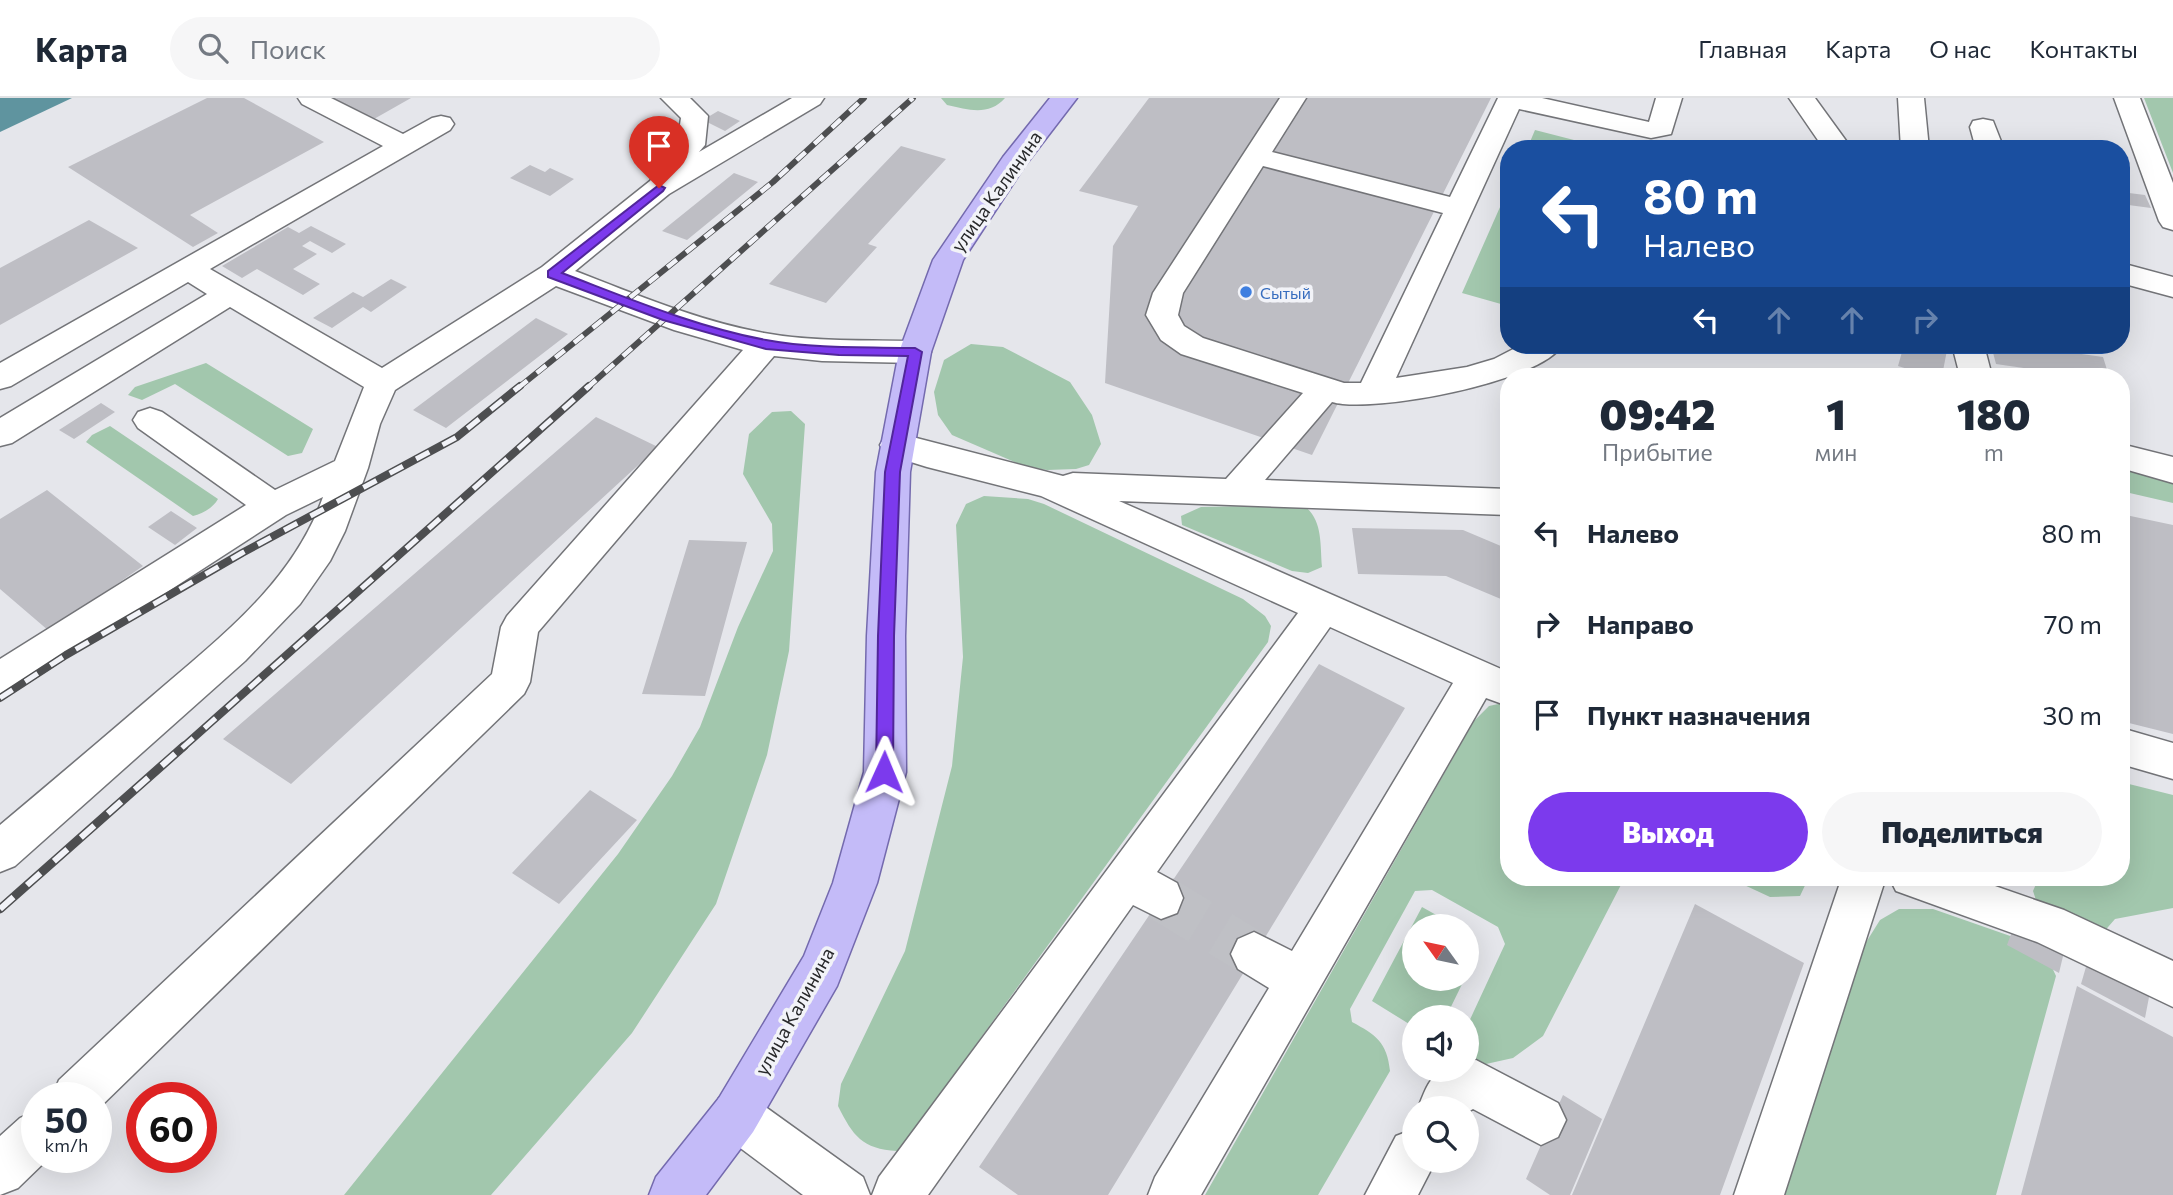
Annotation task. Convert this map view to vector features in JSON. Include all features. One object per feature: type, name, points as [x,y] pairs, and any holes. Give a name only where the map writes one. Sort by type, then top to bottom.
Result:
[{"type":"main road","name":"улица Калинина","points":[[674,1195],[736,1115],[821,970],[855,883],[884,772],[892,472],[915,352],[947,260],[1013,163],[1064,98]]},
{"type":"street","points":[[311,98],[403,145]]},
{"type":"street","points":[[659,188],[691,145],[695,116],[674,98]]},
{"type":"street","points":[[0,852],[226,656],[286,593],[316,553],[337,513],[368,411],[382,383],[553,274],[659,188],[811,98]]},
{"type":"street","points":[[1293,98],[1168,293],[1163,315],[1172,334],[1192,346],[1343,394],[1373,393],[1467,378],[1500,369]]},
{"type":"street","points":[[1373,393],[1511,98],[1651,130],[1661,128],[1669,98]]},
{"type":"street","points":[[1802,98],[1832,140]]},
{"type":"street","points":[[1911,98],[1914,140]]},
{"type":"street","points":[[2127,98],[2173,221]]},
{"type":"street","points":[[0,378],[441,124]]},
{"type":"street","points":[[1256,156],[1459,208]]},
{"type":"street","points":[[188,269],[382,383]]},
{"type":"street","points":[[553,274],[668,317],[766,344],[839,351],[915,352]]},
{"type":"street","points":[[2130,275],[2173,287]]},
{"type":"street","points":[[0,434],[229,293]]},
{"type":"street","points":[[92,1082],[510,682],[520,627],[766,344]]},
{"type":"street","points":[[1502,368],[1529,354]]},
{"type":"street","points":[[1234,493],[1325,389]]},
{"type":"street","points":[[150,421],[273,506]]},
{"type":"street","points":[[897,445],[1050,485],[1493,683],[1299,980],[1173,1195]]},
{"type":"street","points":[[2130,458],[2173,470]]},
{"type":"street","points":[[0,679],[273,506],[351,468]]},
{"type":"street","points":[[1050,485],[1234,493],[1500,493]]},
{"type":"street","points":[[911,1191],[1143,888],[1324,606]]},
{"type":"street","points":[[2130,749],[2173,761]]},
{"type":"street","points":[[1759,1195],[1861,886]]},
{"type":"street","points":[[1937,886],[2048,925],[2173,984]]},
{"type":"street","points":[[1254,954],[1299,980]]},
{"type":"street","points":[[1449,1096],[1460,1087],[1476,1084],[1541,1120]]},
{"type":"street","points":[[736,1115],[845,1195]]},
{"type":"street","points":[[0,1170],[21,1150]]},
{"type":"street","points":[[1390,1195],[1403,1173]]},
{"type":"green space","points":[[941,98],[1005,98],[999,104],[978,110],[947,105]]},
{"type":"green space","points":[[2144,98],[2173,98],[2173,173]]},
{"type":"green space","points":[[1535,130],[1574,140],[1531,140]]},
{"type":"green space","points":[[1500,207],[1500,304],[1462,293]]},
{"type":"green space","points":[[971,344],[1003,347],[1070,382],[1092,415],[1101,444],[1089,465],[1076,469],[1047,470],[1024,466],[952,435],[938,415],[934,392],[944,360]]},
{"type":"green space","points":[[206,363],[313,429],[302,453],[288,456],[175,384],[142,400],[128,395],[135,387]]},
{"type":"green space","points":[[791,411],[805,424],[789,651],[767,755],[716,904],[632,1033],[491,1195],[344,1195],[618,854],[672,776],[700,727],[738,627],[773,551],[772,524],[743,474],[749,434],[772,412]]},
{"type":"green space","points":[[110,426],[218,499],[216,502],[207,510],[193,516],[86,442],[92,435]]},
{"type":"green space","points":[[2130,470],[2173,482],[2173,503],[2130,493]]},
{"type":"green space","points":[[984,496],[1028,499],[1044,504],[1243,599],[1265,616],[1271,626],[1268,642],[911,1134],[897,1151],[885,1150],[867,1144],[854,1133],[838,1106],[841,1084],[905,951],[952,766],[963,657],[956,525],[966,504]]},
{"type":"green space","points":[[1303,505],[1314,517],[1317,525],[1322,567],[1308,573],[1292,571],[1182,525],[1181,516],[1201,507]]},
{"type":"green space","points":[[1500,704],[1500,886],[1620,886],[1543,1036],[1513,1058],[1486,1064],[1479,1062],[1479,1005],[1477,1005],[1505,944],[1498,927],[1479,914],[1432,890],[1415,891],[1350,1009],[1352,1022],[1368,1031],[1383,1046],[1390,1071],[1318,1195],[1205,1195],[1474,721],[1489,706]]},
{"type":"green space","points":[[2130,784],[2173,795],[2173,908],[2115,919],[2102,934],[2037,903],[2033,891],[2035,886],[2130,886]]},
{"type":"green space","points":[[1746,886],[1805,886],[1800,896],[1770,897]]},
{"type":"green space","points":[[1422,907],[1435,914],[1418,914]]},
{"type":"green space","points":[[1899,909],[1933,909],[2016,938],[2049,961],[2056,976],[1996,1195],[1784,1195],[1860,952],[1880,920]]},
{"type":"green space","points":[[1402,945],[1402,991],[1459,991],[1452,1005],[1402,1005],[1402,1020],[1372,1001]]},
{"type":"water","points":[[0,98],[72,98],[0,132]]},
{"type":"building","points":[[207,98],[244,98],[324,142],[190,215],[218,233],[193,247],[68,167]]},
{"type":"building","points":[[330,98],[411,98],[374,119]]},
{"type":"building","points":[[1149,98],[1491,98],[1312,455],[1105,383],[1113,246],[1138,206],[1079,191]]},
{"type":"building","points":[[718,111],[740,121],[725,131],[703,120]]},
{"type":"building","points":[[901,146],[946,159],[868,244],[877,247],[826,303],[769,284]]},
{"type":"building","points":[[530,165],[545,172],[550,168],[574,179],[550,196],[510,178]]},
{"type":"building","points":[[734,173],[758,182],[687,240],[662,231]]},
{"type":"building","points":[[2130,193],[2145,195],[2151,208],[2130,205]]},
{"type":"building","points":[[89,220],[138,248],[0,325],[0,268]]},
{"type":"building","points":[[311,226],[346,244],[332,253],[310,241],[302,246],[317,254],[293,269],[320,284],[303,295],[257,269],[242,278],[222,266],[288,227],[299,233]]},
{"type":"building","points":[[391,279],[407,287],[371,312],[363,307],[332,328],[313,318],[353,292],[363,297]]},
{"type":"building","points":[[536,318],[568,334],[446,428],[413,410]]},
{"type":"building","points":[[1901,354],[1946,354],[1944,368],[1898,366]]},
{"type":"building","points":[[1993,354],[2082,354],[2103,357],[2106,368],[2023,368],[1996,364]]},
{"type":"building","points":[[101,403],[115,412],[74,439],[59,430]]},
{"type":"building","points":[[596,417],[658,447],[291,784],[223,739]]},
{"type":"building","points":[[47,490],[143,566],[49,631],[0,589],[0,519]]},
{"type":"building","points":[[171,511],[197,528],[175,545],[148,527]]},
{"type":"building","points":[[2130,516],[2173,525],[2173,734],[2130,723]]},
{"type":"building","points":[[1352,528],[1463,530],[1500,546],[1500,599],[1446,576],[1358,574]]},
{"type":"building","points":[[689,540],[747,542],[705,696],[642,694]]},
{"type":"building","points":[[1319,664],[1405,708],[1108,1195],[1018,1195],[979,1167]]},
{"type":"building","points":[[590,790],[637,820],[559,904],[512,873]]},
{"type":"building","points":[[1695,904],[1804,963],[1720,1195],[1572,1195]]},
{"type":"building","points":[[2014,926],[2064,952],[2059,973],[2007,945]]},
{"type":"building","points":[[2088,960],[2150,992],[2145,1018],[2081,984]]},
{"type":"building","points":[[2077,986],[2173,1037],[2173,1195],[2021,1195]]},
{"type":"building","points":[[1563,1095],[1602,1119],[1570,1195],[1550,1195],[1526,1179]]},
{"type":"tunnel","points":[[1161,898],[1254,954]]},
{"type":"railway","points":[[518,388],[773,182],[864,98]]},
{"type":"railway","points":[[587,388],[913,98]]},
{"type":"railway","points":[[0,698],[66,655],[242,553],[457,437],[520,386]]},
{"type":"railway","points":[[182,748],[589,386]]},
{"type":"railway","points":[[0,909],[184,746]]},
{"type":"place","name":"Сытый","points":[[1246,292]]},
{"type":"route","points":[[659,188],[553,274],[668,317],[766,344],[839,351],[915,352],[892,472],[884,772]]}]
